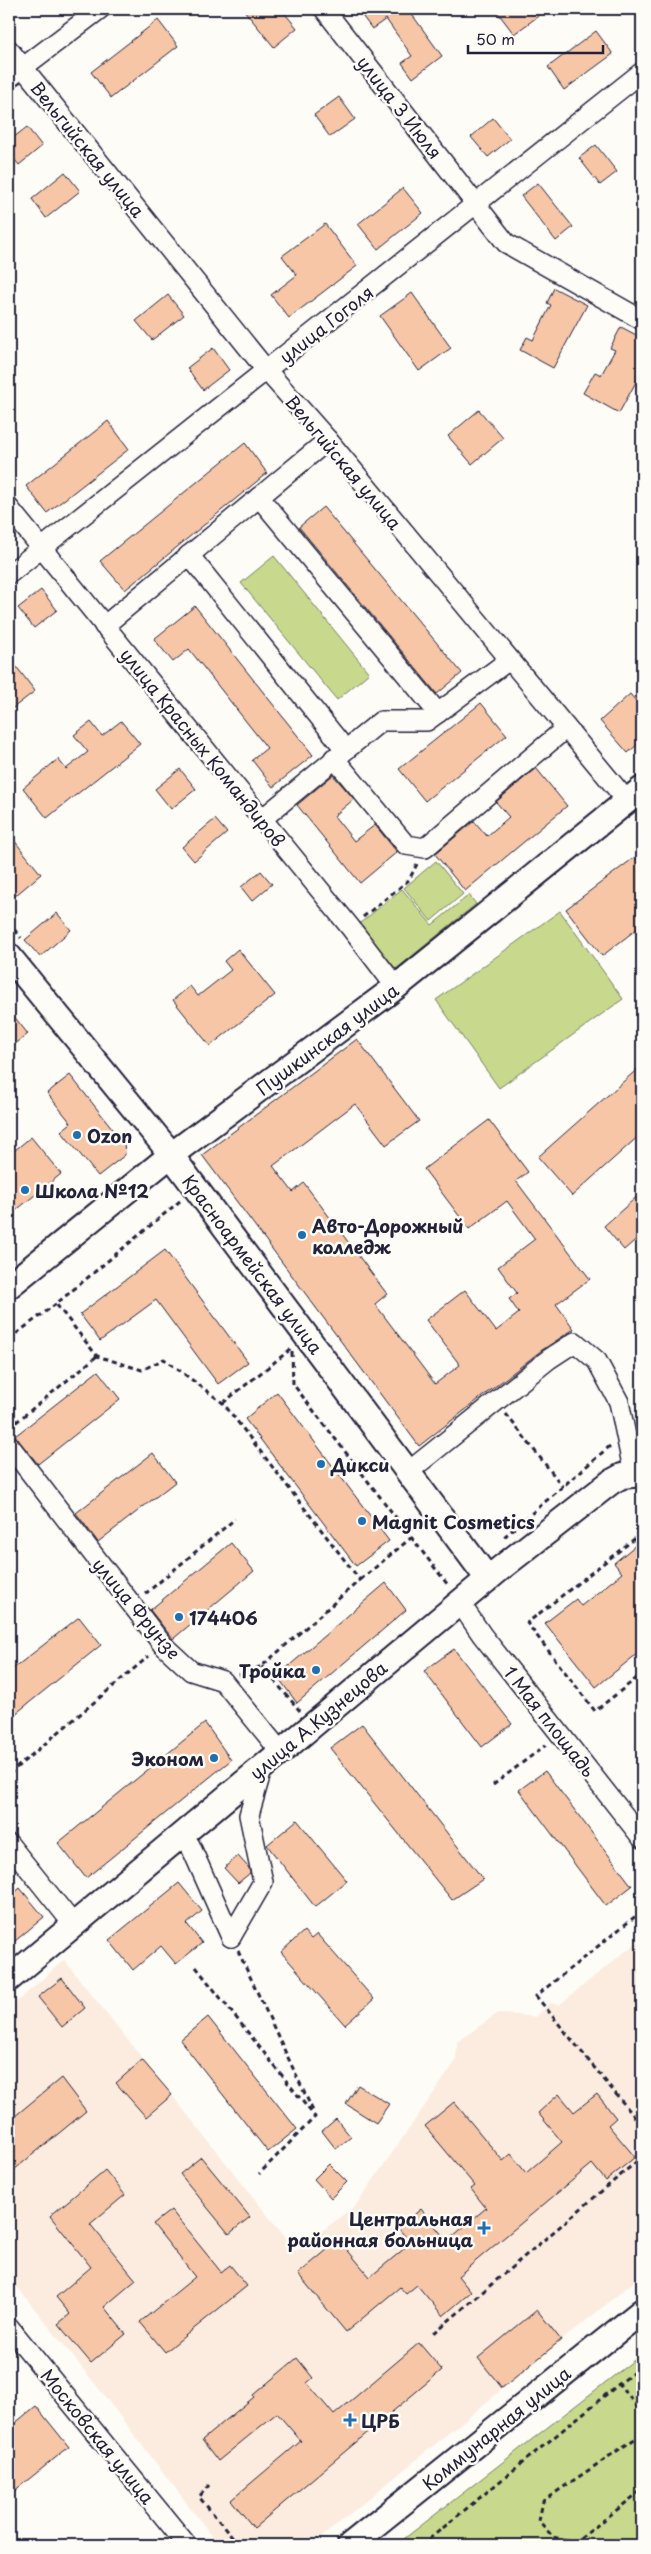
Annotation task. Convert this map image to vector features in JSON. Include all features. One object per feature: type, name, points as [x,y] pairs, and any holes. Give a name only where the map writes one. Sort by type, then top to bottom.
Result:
[{"type":"main road","name":"Пушкинская улица","points":[[9,1286],[171,1155],[396,987],[634,795]]},
{"type":"main road","name":"Красноармейская улица","points":[[9,956],[171,1155],[488,1579]]},
{"type":"main road","name":"улица А.Кузнецова","points":[[9,1979],[272,1758],[454,1594],[488,1579],[611,1482],[638,1474]]},
{"type":"main road","name":"Коммунарная улица","points":[[350,2545],[642,2311]]},
{"type":"street","points":[[16,73],[100,9]]},
{"type":"street","name":"улица 3 Июля","points":[[324,9],[506,243],[642,320]]},
{"type":"street","name":"Вельгийская улица","points":[[9,50],[16,73],[267,371],[328,440],[566,728],[634,795]]},
{"type":"street","name":"улица Гоголя","points":[[9,574],[40,547],[267,371],[642,72]]},
{"type":"street","points":[[104,626],[328,440]]},
{"type":"street","points":[[259,497],[438,713]]},
{"type":"street","name":"улица Красных Командиров","points":[[9,508],[350,927],[396,987]]},
{"type":"street","points":[[189,555],[406,845],[425,848],[566,728]]},
{"type":"street","points":[[262,819],[339,753],[381,721],[427,721],[509,660]]},
{"type":"street","points":[[408,1472],[549,1359],[575,1342],[597,1361],[619,1402],[625,1433],[638,1474]]},
{"type":"street","name":"улица Фрунзе","points":[[9,1445],[163,1645],[191,1671],[223,1681]]},
{"type":"street","name":"1 Мая площадь","points":[[454,1594],[482,1634],[642,1838]]},
{"type":"street","points":[[223,1681],[272,1758],[249,1815],[262,1882],[232,1937]]},
{"type":"street","points":[[181,1835],[190,1845],[232,1937]]},
{"type":"street","points":[[9,1844],[74,1924]]},
{"type":"street","name":"Московская улица","points":[[9,2326],[187,2545]]},
{"type":"path","points":[[350,927],[409,880],[425,848]]},
{"type":"path","points":[[9,1339],[56,1304],[196,1188]]},
{"type":"path","points":[[56,1304],[97,1356],[142,1370],[164,1359],[223,1403],[360,1580]]},
{"type":"path","points":[[223,1403],[291,1349],[293,1384],[454,1594]]},
{"type":"path","points":[[9,1428],[97,1356]]},
{"type":"path","points":[[497,1402],[562,1487]]},
{"type":"path","points":[[502,1538],[625,1433]]},
{"type":"path","points":[[131,1605],[235,1519]]},
{"type":"path","points":[[642,1533],[527,1623],[594,1711],[642,1674]]},
{"type":"path","points":[[223,1681],[262,1666],[411,1538]]},
{"type":"path","points":[[9,1774],[163,1645]]},
{"type":"path","points":[[262,1666],[301,1712]]},
{"type":"path","points":[[493,1785],[549,1742]]},
{"type":"path","points":[[642,1911],[536,1996],[642,2126]]},
{"type":"path","points":[[232,1937],[315,2117]]},
{"type":"path","points":[[196,1967],[315,2117]]},
{"type":"path","points":[[259,2174],[315,2117]]},
{"type":"path","points":[[434,2333],[642,2157]]},
{"type":"path","points":[[422,2545],[642,2366]]},
{"type":"path","points":[[619,2384],[642,2412]]},
{"type":"path","points":[[642,2434],[543,2501],[539,2521],[553,2537],[577,2544],[642,2490]]},
{"type":"path","points":[[209,2484],[199,2497],[236,2541],[236,2545]]},
{"type":"shaded area","name":"Центральная районная больница","points":[[642,1938],[642,2275],[312,2545],[219,2545],[96,2385],[9,2277],[9,2009],[64,1960],[296,2251],[356,2205],[456,2061],[457,2042],[498,2013],[536,2017],[550,2003],[559,2005]]},
{"type":"green space","points":[[274,556],[369,673],[337,700],[241,583]]},
{"type":"green space","points":[[436,861],[463,894],[431,921],[404,888]]},
{"type":"green space","points":[[402,889],[432,925],[469,895],[476,904],[396,969],[359,924]]},
{"type":"green space","points":[[560,911],[623,999],[499,1088],[436,1000]]},
{"type":"green space","points":[[642,2354],[642,2545],[396,2545]]},
{"type":"building","points":[[243,9],[281,9],[297,28],[274,47]]},
{"type":"building","points":[[357,9],[408,9],[442,56],[413,78],[402,63],[412,56],[386,19],[372,29]]},
{"type":"building","points":[[495,9],[548,9],[514,34]]},
{"type":"building","points":[[158,20],[178,46],[111,98],[91,72]]},
{"type":"building","points":[[596,31],[613,54],[564,90],[548,67]]},
{"type":"building","points":[[339,97],[355,119],[330,137],[314,115]]},
{"type":"building","points":[[493,118],[510,139],[488,157],[471,137]]},
{"type":"building","points":[[27,127],[42,146],[19,165],[9,153],[9,141]]},
{"type":"building","points":[[596,145],[617,172],[600,185],[579,158]]},
{"type":"building","points":[[65,172],[80,191],[46,218],[32,199]]},
{"type":"building","points":[[538,183],[573,227],[556,241],[521,196]]},
{"type":"building","points":[[403,188],[423,213],[378,249],[358,224]]},
{"type":"building","points":[[325,224],[357,266],[289,318],[271,295],[297,275],[282,256]]},
{"type":"building","points":[[554,288],[587,305],[553,368],[520,350],[527,337],[533,340],[551,305],[547,303]]},
{"type":"building","points":[[412,293],[451,348],[419,371],[380,316]]},
{"type":"building","points":[[168,295],[184,315],[152,340],[136,321]]},
{"type":"building","points":[[621,327],[642,338],[642,371],[619,413],[583,393],[595,372],[601,375],[615,350],[610,348]]},
{"type":"building","points":[[213,348],[229,370],[203,390],[187,368]]},
{"type":"building","points":[[479,410],[503,438],[472,464],[448,436]]},
{"type":"building","points":[[108,421],[129,449],[47,513],[26,486]]},
{"type":"building","points":[[245,443],[267,473],[125,590],[100,561]]},
{"type":"building","points":[[323,507],[462,673],[437,694],[299,527]]},
{"type":"building","points":[[41,590],[57,610],[34,628],[18,608]]},
{"type":"building","points":[[195,606],[313,755],[273,787],[252,760],[267,748],[189,649],[173,662],[154,639]]},
{"type":"building","points":[[9,657],[35,691],[9,711]]},
{"type":"building","points":[[630,694],[642,708],[642,740],[628,753],[600,721]]},
{"type":"building","points":[[481,703],[507,735],[425,801],[399,769]]},
{"type":"building","points":[[121,721],[140,744],[47,818],[23,788],[58,759],[66,769],[88,752],[74,735],[91,722],[102,736]]},
{"type":"building","points":[[536,768],[567,806],[465,891],[435,854],[474,821],[487,836],[509,817],[496,802]]},
{"type":"building","points":[[180,769],[196,789],[171,809],[155,789]]},
{"type":"building","points":[[333,775],[354,799],[334,816],[354,841],[375,825],[397,852],[360,883],[297,805]]},
{"type":"building","points":[[215,819],[227,833],[194,861],[182,847]]},
{"type":"building","points":[[9,834],[41,874],[9,901]]},
{"type":"building","points":[[635,857],[642,866],[642,925],[602,956],[566,909]]},
{"type":"building","points":[[261,871],[272,884],[252,901],[241,887]]},
{"type":"building","points":[[57,913],[71,930],[40,957],[25,940]]},
{"type":"building","points":[[238,949],[275,995],[210,1046],[173,1000],[190,986],[198,996],[231,970],[224,961]]},
{"type":"building","points":[[9,1010],[28,1034],[9,1049]]},
{"type":"building","name":"Авто-Дорожный колледж","points":[[357,1039],[419,1121],[386,1145],[355,1104],[273,1166],[293,1192],[304,1183],[387,1294],[375,1304],[435,1384],[460,1365],[426,1320],[465,1290],[496,1331],[519,1313],[509,1299],[517,1293],[498,1267],[535,1239],[507,1201],[469,1229],[424,1169],[489,1120],[528,1172],[516,1181],[590,1279],[556,1304],[574,1329],[542,1350],[419,1446],[202,1155]]},
{"type":"building","points":[[642,1065],[642,1133],[572,1196],[538,1157]]},
{"type":"building","points":[[70,1075],[124,1143],[125,1155],[98,1176],[61,1131],[71,1123],[47,1093]]},
{"type":"building","name":"Школа №12","points":[[31,1137],[61,1174],[9,1216],[9,1155]]},
{"type":"building","points":[[642,1192],[642,1234],[624,1250],[604,1226]]},
{"type":"building","points":[[165,1250],[248,1362],[218,1384],[156,1300],[100,1341],[80,1314]]},
{"type":"building","points":[[98,1371],[120,1399],[38,1464],[15,1436]]},
{"type":"building","points":[[277,1392],[389,1541],[356,1566],[245,1419]]},
{"type":"building","points":[[153,1453],[175,1482],[98,1542],[76,1513]]},
{"type":"building","points":[[642,1540],[642,1650],[596,1687],[545,1623],[576,1599],[581,1606],[622,1573],[614,1563]]},
{"type":"building","points":[[231,1543],[254,1571],[173,1639],[150,1610]]},
{"type":"building","points":[[386,1583],[406,1610],[297,1703],[277,1676]]},
{"type":"building","points":[[79,1617],[101,1645],[9,1719],[9,1672]]},
{"type":"building","points":[[454,1649],[512,1724],[482,1747],[424,1671]]},
{"type":"building","points":[[205,1723],[231,1760],[86,1878],[58,1843]]},
{"type":"building","points":[[362,1724],[483,1879],[452,1900],[330,1748]]},
{"type":"building","points":[[545,1771],[632,1886],[606,1906],[519,1790]]},
{"type":"building","points":[[297,1820],[347,1881],[315,1907],[267,1845]]},
{"type":"building","points":[[238,1856],[249,1868],[250,1873],[238,1883],[224,1868]]},
{"type":"building","points":[[179,1883],[202,1911],[187,1924],[202,1943],[176,1964],[161,1946],[133,1970],[109,1940]]},
{"type":"building","points":[[20,1888],[44,1917],[9,1946],[9,1898]]},
{"type":"building","points":[[304,1931],[311,1939],[317,1934],[374,1999],[345,2025],[281,1952]]},
{"type":"building","points":[[62,1978],[85,2008],[62,2027],[38,1997]]},
{"type":"building","points":[[208,2017],[297,2129],[268,2152],[180,2040]]},
{"type":"building","points":[[142,2060],[172,2095],[146,2117],[116,2083]]},
{"type":"building","points":[[61,2078],[86,2111],[9,2174],[9,2121]]},
{"type":"building","points":[[358,2085],[389,2104],[376,2123],[346,2104]]},
{"type":"building","points":[[559,2094],[574,2112],[597,2094],[616,2118],[608,2125],[635,2157],[606,2181],[592,2164],[458,2276],[471,2292],[443,2316],[417,2285],[406,2294],[400,2287],[346,2332],[298,2274],[339,2240],[370,2277],[411,2243],[398,2228],[421,2209],[447,2241],[486,2208],[471,2189],[475,2186],[425,2126],[454,2102],[503,2161],[511,2154],[526,2173],[562,2142],[538,2113]]},
{"type":"building","points":[[336,2119],[351,2137],[336,2149],[322,2131]]},
{"type":"building","points":[[201,2157],[250,2217],[229,2234],[180,2174]]},
{"type":"building","points":[[329,2164],[347,2182],[331,2198],[314,2179]]},
{"type":"building","points":[[105,2170],[125,2195],[90,2224],[136,2280],[104,2307],[126,2334],[91,2363],[58,2324],[70,2314],[56,2297],[91,2267],[50,2216]]},
{"type":"building","points":[[171,2210],[221,2272],[230,2265],[247,2286],[165,2352],[140,2322],[195,2277],[153,2224]]},
{"type":"building","points":[[537,2310],[561,2340],[502,2388],[478,2358]]},
{"type":"building","points":[[419,2343],[442,2370],[254,2528],[231,2500],[301,2441],[277,2413],[218,2461],[202,2440],[297,2358],[313,2378],[307,2383],[334,2415]]},
{"type":"building","points":[[36,2406],[69,2447],[9,2495],[9,2428]]},
{"type":"place","name":"Ozon","points":[[77,1135]]},
{"type":"place","name":"Школа №12","points":[[25,1190]]},
{"type":"place","name":"Авто-Дорожный колледж","points":[[302,1235]]},
{"type":"place","name":"Дикси","points":[[321,1464]]},
{"type":"place","name":"Magnit Cosmetics","points":[[362,1521]]},
{"type":"place","name":"174406","points":[[179,1617]]},
{"type":"place","name":"Тройка","points":[[316,1670]]},
{"type":"place","name":"Эконом","points":[[214,1758]]},
{"type":"place","name":"Центральная районная больница","points":[[484,2228]]},
{"type":"place","name":"ЦРБ","points":[[350,2420]]}]
